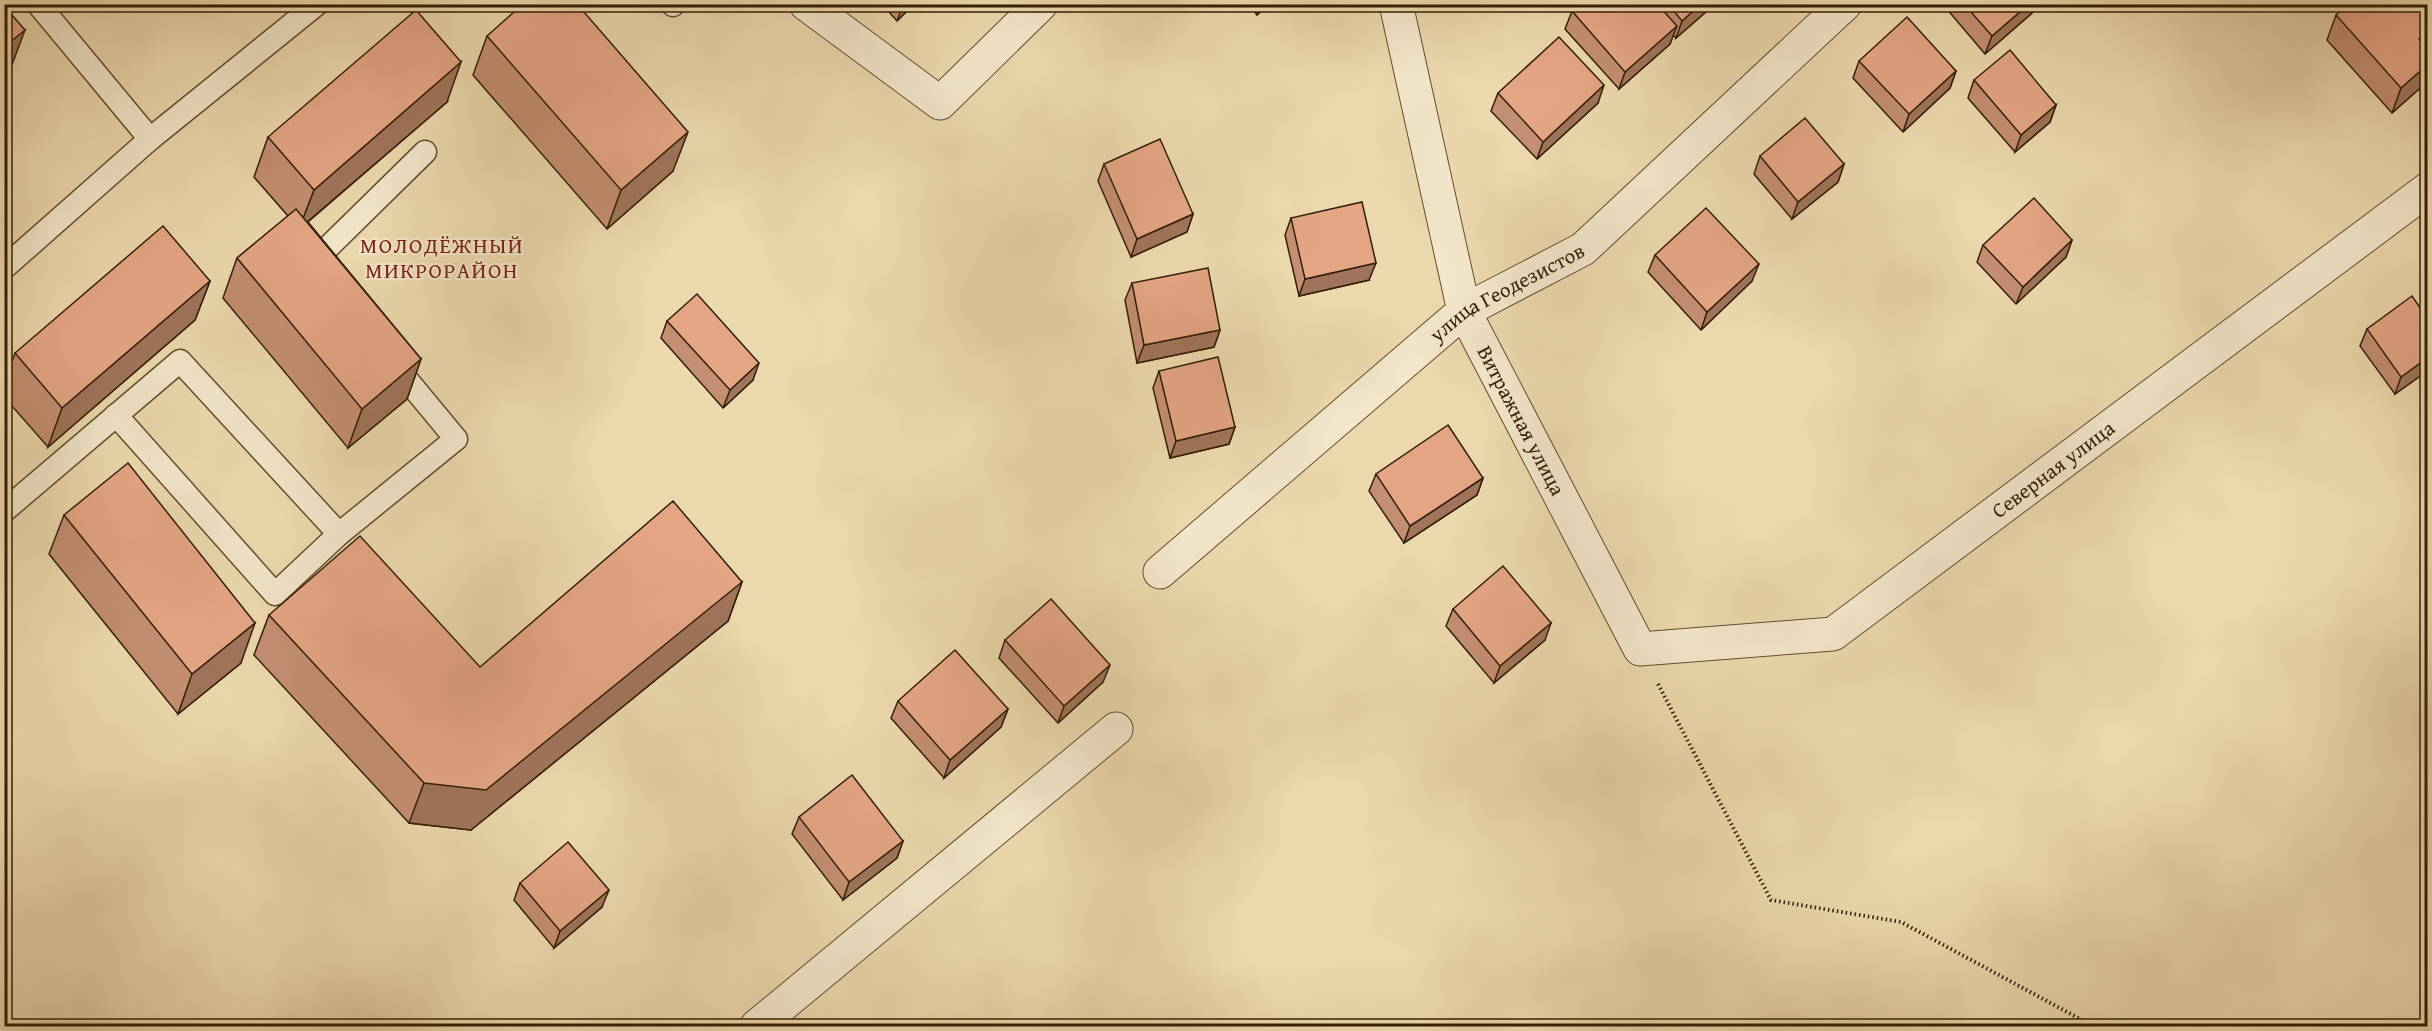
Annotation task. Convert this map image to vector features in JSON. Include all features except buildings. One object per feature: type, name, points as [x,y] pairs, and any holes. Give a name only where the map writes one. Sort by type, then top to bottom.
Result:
[{"type":"street","points":[[806,4],[940,103],[1041,4]]},
{"type":"street","name":"Витражная улица","points":[[1396,4],[1464,311],[1640,649]]},
{"type":"street","name":"улица Геодезистов","points":[[1160,572],[1464,311],[1583,249],[1845,4]]},
{"type":"street","name":"Северная улица","points":[[1640,649],[1833,634],[2427,189]]},
{"type":"street","points":[[757,1026],[1116,729]]},
{"type":"lane","points":[[38,4],[150,139]]},
{"type":"lane","points":[[4,268],[150,139],[317,4]]},
{"type":"lane","points":[[326,282],[311,264],[425,152]]},
{"type":"lane","points":[[116,415],[275,594],[339,534],[456,439],[380,347]]},
{"type":"lane","points":[[4,511],[180,361],[339,534]]},
{"type":"path","points":[[1640,649],[1771,900],[1901,922],[2093,1026]]},
{"type":"district","name":"МОЛОДЁЖНЫЙ МИКРОРАЙОН","points":[[442,258]]}]
